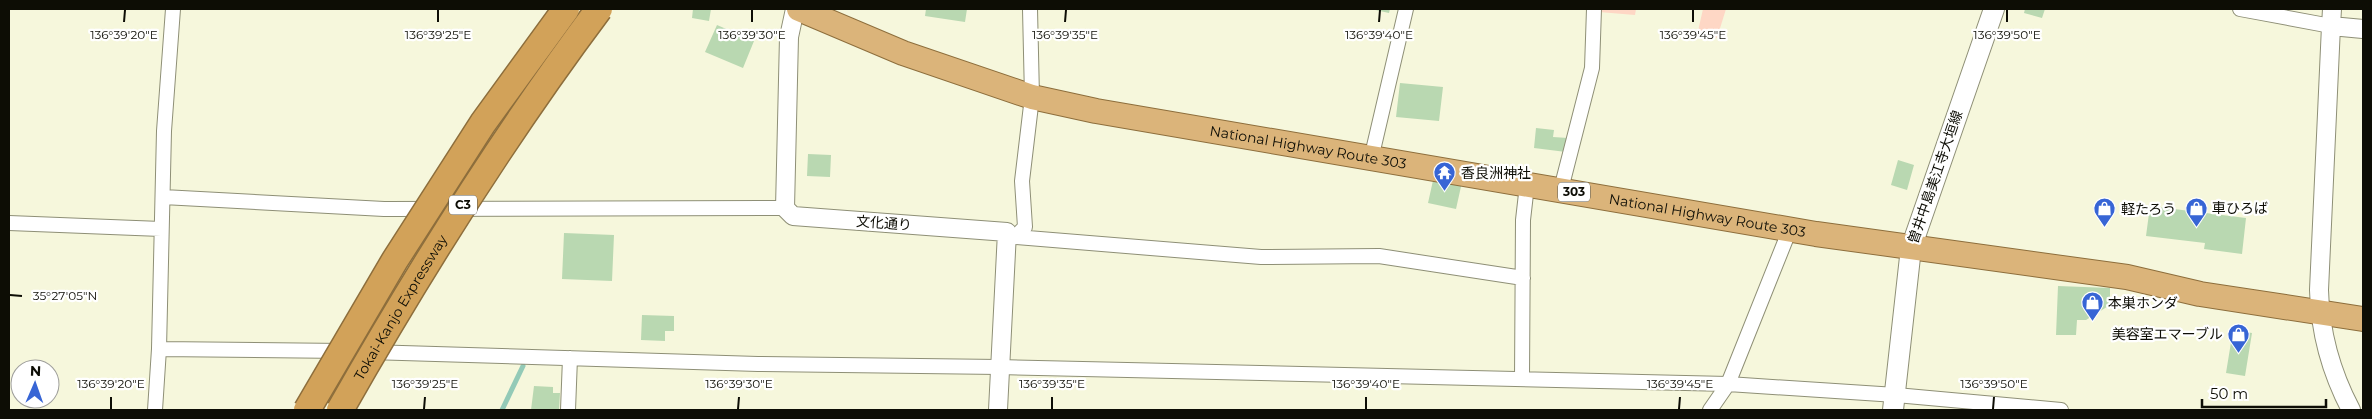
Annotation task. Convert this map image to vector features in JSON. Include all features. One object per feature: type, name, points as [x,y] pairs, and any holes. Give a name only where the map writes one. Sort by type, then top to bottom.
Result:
[{"type":"highway","name":"Tokai-Kanjo Expressway","points":[[307,410],[395,260],[483,122],[566,9]]},
{"type":"highway","name":"Tokai-Kanjo Expressway","points":[[340,410],[408,290],[483,174],[599,9]]},
{"type":"highway","name":"National Highway Route 303","points":[[797,9],[903,53],[1032,97],[1096,111],[1790,229],[1910,248],[2128,277],[2200,294],[2363,318]]},
{"type":"main road","name":"曽井中島美江寺大垣線","points":[[1895,403],[1910,248],[1994,9]]},
{"type":"street","points":[[155,410],[159,349],[164,131],[173,9]]},
{"type":"street","points":[[163,198],[384,209],[785,208],[789,37],[797,9]]},
{"type":"street","points":[[1030,9],[1032,97],[1022,180],[1025,227],[1015,237],[1261,257],[1379,256],[1523,278]]},
{"type":"street","points":[[1371,158],[1406,9]]},
{"type":"street","points":[[1561,190],[1592,68],[1594,9]]},
{"type":"street","points":[[2240,9],[2331,26],[2363,29]]},
{"type":"street","points":[[2332,9],[2320,313],[2331,362],[2351,410]]},
{"type":"street","points":[[1522,378],[1523,220],[1527,185]]},
{"type":"street","name":"文化通り","points":[[785,208],[793,216],[1007,232],[998,410]]},
{"type":"street","points":[[9,223],[161,229]]},
{"type":"street","points":[[1710,410],[1728,384],[1790,229]]},
{"type":"street","points":[[159,349],[292,349],[570,358],[1728,384],[1895,403],[2061,410]]},
{"type":"street","points":[[568,410],[570,358]]},
{"type":"shaded area","points":[[1599,9],[1636,9],[1635,15],[1599,12]]},
{"type":"shaded area","points":[[1703,9],[1726,9],[1717,38],[1698,31]]},
{"type":"building","points":[[693,9],[711,9],[709,21],[692,18]]},
{"type":"building","points":[[926,9],[967,9],[965,22],[925,16]]},
{"type":"building","points":[[1371,9],[1390,9],[1389,13]]},
{"type":"building","points":[[2025,9],[2045,9],[2042,18],[2024,13]]},
{"type":"building","points":[[717,25],[754,41],[743,68],[705,52]]},
{"type":"building","points":[[1400,83],[1443,87],[1439,121],[1396,117]]},
{"type":"building","points":[[1536,128],[1554,130],[1553,137],[1568,138],[1566,152],[1534,148]]},
{"type":"building","points":[[808,154],[831,155],[830,177],[807,176]]},
{"type":"building","points":[[1898,160],[1914,165],[1907,190],[1891,185]]},
{"type":"building","name":"香良洲神社","points":[[1434,176],[1462,182],[1456,209],[1428,203]]},
{"type":"building","name":"車ひろば","points":[[2150,206],[2246,218],[2242,254],[2204,249],[2205,243],[2146,236]]},
{"type":"building","points":[[564,233],[614,235],[612,281],[562,279]]},
{"type":"building","points":[[2058,286],[2110,288],[2110,305],[2086,320],[2077,320],[2076,335],[2056,335]]},
{"type":"building","points":[[642,315],[674,316],[674,331],[665,331],[665,341],[641,340]]},
{"type":"building","name":"美容室エマーブル","points":[[2233,330],[2252,333],[2245,376],[2226,373]]},
{"type":"building","points":[[534,386],[553,387],[553,393],[560,393],[559,410],[531,410]]},
{"type":"waterway","points":[[502,410],[523,366]]},
{"type":"place","name":"香良洲神社","points":[[1445,192]]},
{"type":"place","name":"車ひろば","points":[[2196,227]]},
{"type":"place","name":"軽たろう","points":[[2105,228]]},
{"type":"place","name":"本巣ホンダ","points":[[2092,322]]},
{"type":"place","name":"美容室エマーブル","points":[[2239,353]]}]
